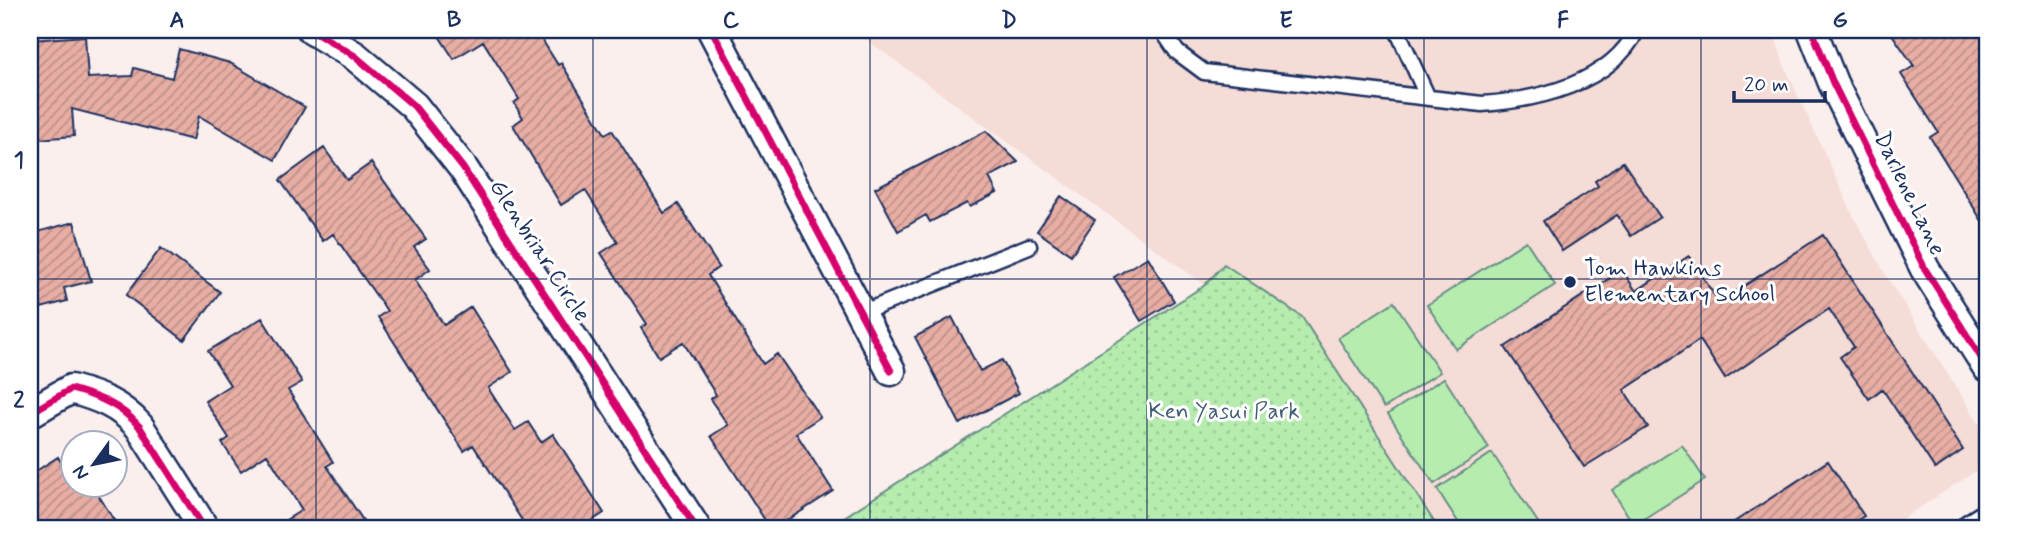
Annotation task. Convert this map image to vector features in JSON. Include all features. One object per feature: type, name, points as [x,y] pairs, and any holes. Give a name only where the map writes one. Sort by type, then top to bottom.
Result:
[{"type":"street","name":"Glenbriar Circle","points":[[312,30],[355,56],[414,106],[463,168],[696,528]]},
{"type":"street","points":[[712,30],[891,371]]},
{"type":"street","name":"Darlene Lane","points":[[1812,30],[1833,83],[1924,269],[1987,367]]},
{"type":"street","points":[[30,413],[71,388],[109,400],[127,412],[139,426],[204,528]]},
{"type":"street","points":[[1971,528],[1987,518]]},
{"type":"lane","points":[[1162,30],[1177,52],[1204,72],[1428,98],[1496,103],[1522,101],[1570,86],[1604,67],[1631,42],[1637,30]]},
{"type":"lane","points":[[1397,30],[1428,98]]},
{"type":"lane","points":[[860,313],[1029,246]]},
{"type":"shaded area","name":"Tom Hawkins Elementary School","points":[[853,30],[1773,30],[1784,65],[1853,215],[1888,279],[1984,431],[1976,471],[1888,528],[1438,528],[1302,317],[1205,285]]},
{"type":"green space","points":[[1526,241],[1555,285],[1456,349],[1427,305]]},
{"type":"green space","name":"Ken Yasui Park","points":[[1224,264],[1302,317],[1438,528],[827,528],[1205,285]]},
{"type":"green space","points":[[1394,302],[1440,372],[1384,408],[1338,338]]},
{"type":"green space","points":[[1444,378],[1489,448],[1434,484],[1388,414]]},
{"type":"green space","points":[[1682,445],[1705,480],[1634,525],[1612,490]]},
{"type":"green space","points":[[1492,453],[1539,524],[1532,528],[1462,528],[1437,489]]},
{"type":"building","points":[[435,30],[536,30],[558,65],[561,63],[605,134],[612,130],[664,213],[678,204],[719,267],[708,275],[763,364],[777,354],[820,417],[796,433],[833,491],[775,528],[770,528],[711,436],[728,425],[710,399],[716,395],[683,342],[659,357],[641,328],[647,324],[601,253],[618,242],[585,190],[561,205],[513,125],[523,118],[514,103],[519,99],[483,41],[454,59]]},
{"type":"building","points":[[1889,30],[1987,30],[1987,229],[1930,137],[1938,132],[1901,74],[1914,66]]},
{"type":"building","points":[[85,36],[88,78],[132,76],[134,68],[172,78],[179,49],[230,63],[305,107],[275,160],[199,116],[193,140],[72,109],[74,136],[38,139],[31,40]]},
{"type":"building","points":[[986,131],[1018,162],[989,177],[997,193],[970,207],[967,203],[930,222],[926,215],[898,231],[875,188]]},
{"type":"building","points":[[324,148],[347,180],[371,163],[426,239],[414,247],[430,269],[415,280],[444,325],[471,307],[512,372],[488,388],[515,430],[528,422],[541,442],[553,434],[604,513],[581,528],[527,528],[473,445],[464,451],[378,317],[387,311],[333,234],[323,241],[280,180]]},
{"type":"building","points":[[1623,162],[1660,217],[1631,236],[1617,215],[1562,251],[1543,221],[1598,186],[1595,181]]},
{"type":"building","points":[[1061,196],[1095,220],[1071,255],[1037,231]]},
{"type":"building","points":[[74,222],[91,281],[64,288],[67,301],[30,311],[30,234]]},
{"type":"building","points":[[1823,235],[1963,450],[1935,469],[1882,389],[1869,399],[1840,357],[1854,347],[1829,309],[1725,379],[1700,340],[1624,390],[1648,427],[1584,467],[1505,347],[1622,270],[1636,291],[1689,256],[1719,302]]},
{"type":"building","points":[[161,248],[220,292],[184,340],[126,295]]},
{"type":"building","points":[[1148,257],[1174,301],[1141,321],[1114,277]]},
{"type":"building","points":[[952,317],[980,371],[1002,360],[1019,393],[960,424],[915,337]]},
{"type":"building","points":[[262,318],[302,382],[288,390],[333,462],[327,466],[368,528],[273,528],[302,510],[267,454],[241,471],[222,443],[229,438],[205,401],[230,385],[208,351]]},
{"type":"building","points":[[58,457],[60,498],[100,498],[119,528],[30,528],[30,475]]},
{"type":"building","points":[[1828,461],[1864,516],[1845,528],[1725,528]]},
{"type":"cycle path","points":[[312,30],[355,56],[414,106],[463,168],[696,528]]},
{"type":"cycle path","points":[[712,30],[891,371]]},
{"type":"cycle path","points":[[1812,30],[1833,83],[1925,269],[1987,367]]},
{"type":"cycle path","points":[[30,413],[71,389],[100,398],[116,407],[139,426],[204,528]]},
{"type":"place","name":"Tom Hawkins Elementary School","points":[[1570,282]]}]
